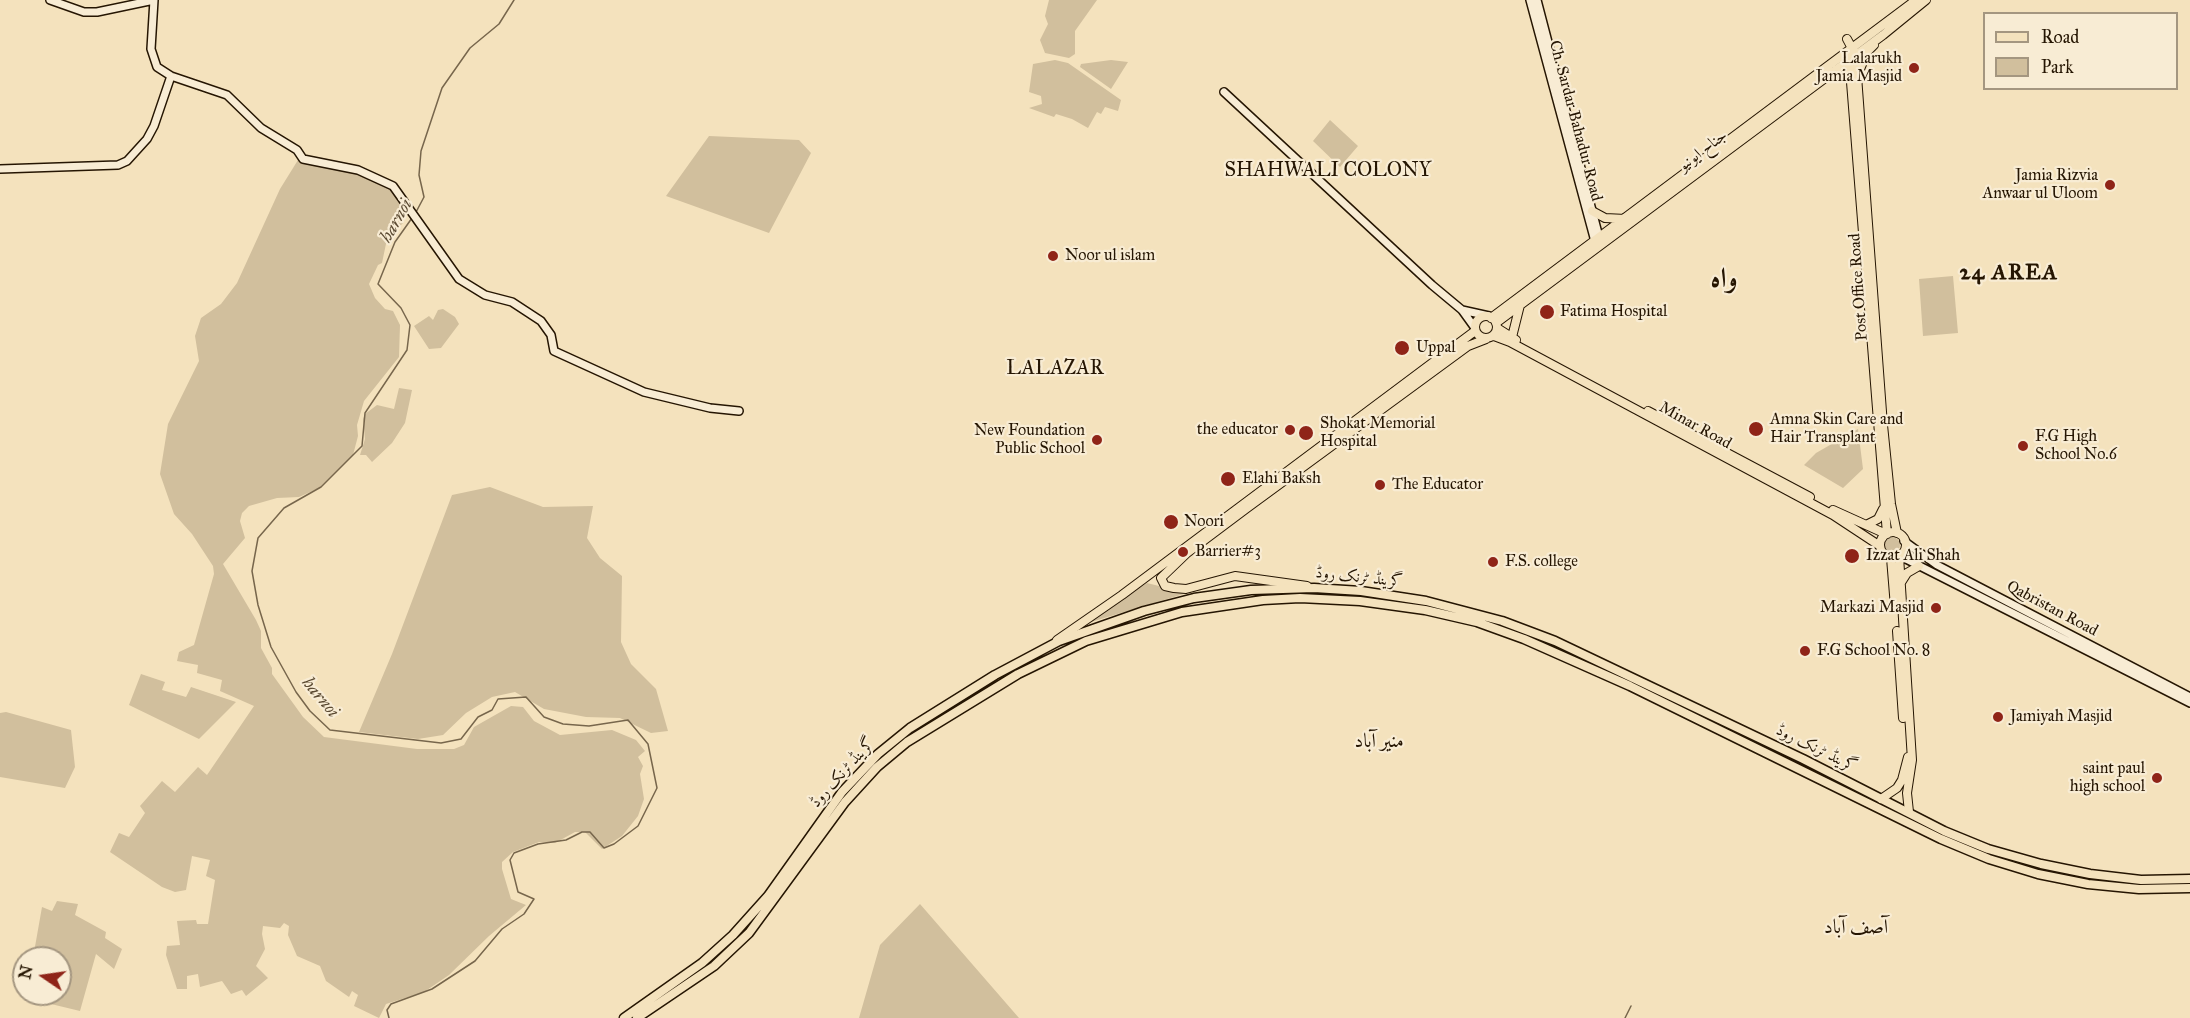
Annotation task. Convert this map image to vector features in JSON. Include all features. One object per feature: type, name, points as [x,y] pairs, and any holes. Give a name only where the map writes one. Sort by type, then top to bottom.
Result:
[{"type":"highway","name":"گرینڈ ٹرنک روڈ","points":[[624,1018],[706,960],[756,918],[833,803],[878,754],[923,720],[995,675],[1049,646],[1127,616],[1194,598],[1251,590],[1314,588],[1361,591],[1448,606],[1528,630],[1801,763],[1951,843],[2013,867],[2061,879],[2113,887],[2190,888]]},
{"type":"highway","points":[[1360,601],[1361,591]]},
{"type":"highway","name":"گرینڈ ٹرنک روڈ","points":[[637,1018],[714,966],[756,918],[845,802],[877,767],[907,742],[1018,674],[1086,641],[1182,612],[1210,606],[1279,598],[1360,601],[1457,617],[1524,639],[1881,799],[1972,843],[2041,864],[2123,878],[2190,879]]},
{"type":"main road","name":"جناح ایونیو","points":[[1185,550],[1468,346],[1626,219],[1851,53],[1916,0]]},
{"type":"main road","name":"جناح ایونیو","points":[[1492,327],[1598,243],[1827,76],[1851,53],[1883,35],[1926,0]]},
{"type":"main road","points":[[1827,76],[1854,75],[1867,52],[1883,35]]},
{"type":"main road","name":"Post Office Road","points":[[1845,41],[1851,53],[1854,75],[1886,534]]},
{"type":"main road","points":[[1592,211],[1605,218],[1626,219]]},
{"type":"main road","points":[[1512,338],[1521,304]]},
{"type":"main road","name":"جناح ایونیو","points":[[1245,506],[1475,330],[1479,319],[1492,327]]},
{"type":"main road","points":[[1475,330],[1479,337],[1492,327]]},
{"type":"main road","name":"Minar Road","points":[[1492,327],[1737,462],[1850,521],[1880,546]]},
{"type":"main road","name":"Minar Road","points":[[1492,327],[1510,342],[1625,401]]},
{"type":"main road","name":"Post Office Road","points":[[1875,353],[1891,504],[1897,533]]},
{"type":"main road","points":[[1866,525],[1878,519],[1884,501]]},
{"type":"main road","name":"Minar Road","points":[[1850,521],[1886,534]]},
{"type":"main road","points":[[1881,799],[1897,788],[1902,780],[1908,757],[1896,556],[1905,546],[1897,533],[1886,534],[1880,546],[1882,553],[1896,556]]},
{"type":"main road","points":[[1185,550],[1163,574],[1161,581],[1165,586],[1186,589],[1214,580],[1242,576],[1314,588]]},
{"type":"main road","points":[[1049,646],[1185,550]]},
{"type":"main road","points":[[1896,556],[1912,760],[1907,793],[1909,812]]},
{"type":"main road","points":[[1900,584],[1907,573],[1919,566]]},
{"type":"street","points":[[50,0],[84,12],[97,12],[154,0],[151,38],[153,59],[157,67],[171,76],[227,95],[261,128],[297,150],[303,159],[358,170],[393,186],[435,242],[447,264],[464,284],[485,295],[512,302],[540,321],[551,335],[554,351],[644,392],[710,408],[739,411]]},
{"type":"street","name":"Ch. Sardar Bahadur Road","points":[[1530,0],[1598,243]]},
{"type":"street","name":"Ch. Sardar Bahadur Road","points":[[1537,0],[1574,155],[1592,211],[1598,243]]},
{"type":"street","points":[[0,169],[118,165],[127,161],[147,139],[154,126],[171,76]]},
{"type":"street","points":[[1224,92],[1432,285],[1462,310],[1492,327]]},
{"type":"street","points":[[1462,310],[1475,330]]},
{"type":"street","name":"Qabristan Road","points":[[1904,541],[1937,565],[2190,703]]},
{"type":"street","name":"Qabristan Road","points":[[1896,556],[2070,638],[2190,698]]},
{"type":"green space","points":[[1049,0],[1097,0],[1075,31],[1075,54],[1069,58],[1045,53],[1040,40],[1048,24],[1045,16]]},
{"type":"green space","points":[[1055,60],[1068,63],[1121,100],[1118,111],[1105,107],[1101,114],[1097,112],[1088,128],[1072,119],[1056,114],[1054,117],[1029,108],[1042,104],[1041,96],[1029,92],[1033,64]]},
{"type":"green space","points":[[1111,60],[1128,62],[1111,89],[1080,67],[1081,64]]},
{"type":"green space","points":[[1330,120],[1358,146],[1340,167],[1313,141]]},
{"type":"green space","points":[[709,136],[799,140],[811,153],[769,233],[666,196]]},
{"type":"green space","points":[[298,160],[358,172],[394,190],[406,207],[402,215],[403,223],[387,239],[382,263],[378,265],[369,284],[375,298],[385,309],[393,311],[400,325],[399,357],[364,401],[357,425],[358,436],[353,455],[319,488],[299,497],[277,498],[249,506],[242,513],[240,521],[245,538],[223,564],[261,631],[261,648],[272,668],[272,674],[303,717],[324,737],[417,749],[454,749],[464,745],[474,727],[511,706],[523,707],[534,721],[560,735],[612,730],[636,740],[645,751],[638,757],[643,766],[640,774],[644,799],[638,816],[622,836],[602,849],[585,832],[575,832],[555,843],[539,842],[513,852],[502,862],[502,869],[511,899],[526,905],[489,936],[449,975],[424,992],[386,1004],[379,1018],[354,1006],[358,995],[352,991],[349,997],[326,981],[320,966],[297,956],[288,935],[289,926],[284,923],[280,928],[263,926],[265,949],[256,966],[268,978],[246,996],[242,990],[231,994],[222,981],[200,987],[198,974],[187,976],[187,989],[177,989],[166,955],[167,946],[180,945],[177,921],[196,920],[197,924],[208,924],[215,880],[206,876],[210,860],[192,856],[186,890],[175,892],[162,887],[110,852],[119,833],[129,837],[145,813],[140,806],[162,781],[175,792],[198,767],[207,775],[254,706],[220,691],[222,680],[197,673],[198,665],[177,661],[179,652],[194,645],[214,574],[213,566],[192,534],[174,514],[160,474],[168,424],[199,361],[195,336],[201,318],[221,304],[237,283],[280,189]]},
{"type":"green space","points":[[1953,276],[1958,333],[1923,336],[1919,279]]},
{"type":"green space","points":[[443,309],[455,317],[459,324],[441,348],[429,349],[414,326],[429,316],[433,320],[438,310]]},
{"type":"green space","points":[[399,388],[412,390],[405,423],[392,443],[372,462],[366,455],[360,455],[365,439],[363,419],[365,414],[377,405],[394,409]]},
{"type":"green space","points":[[1858,429],[1863,469],[1843,488],[1804,465],[1816,453]]},
{"type":"green space","points":[[490,487],[543,507],[593,506],[587,538],[600,558],[622,576],[621,642],[631,664],[656,689],[668,731],[651,733],[620,718],[586,717],[544,709],[515,692],[492,697],[466,713],[443,735],[418,739],[359,732],[392,654],[452,495]]},
{"type":"green space","points":[[1892,537],[1898,539],[1900,545],[1898,551],[1892,553],[1886,551],[1884,545],[1886,539]]},
{"type":"green space","points":[[1147,583],[1187,593],[1091,622],[1092,616]]},
{"type":"green space","points":[[141,674],[165,682],[162,690],[186,697],[191,687],[236,702],[199,739],[129,705]]},
{"type":"green space","points":[[6,712],[71,730],[75,767],[65,788],[0,777],[0,713]]},
{"type":"green space","points":[[57,901],[78,904],[75,915],[106,932],[105,938],[122,949],[114,969],[96,954],[80,1011],[59,1006],[72,1006],[72,946],[35,946],[42,907],[52,911]]},
{"type":"green space","points":[[920,904],[1019,1018],[859,1018],[880,945]]},
{"type":"waterway","name":"harnoi","points":[[415,214],[424,197],[419,175],[421,151],[442,88],[470,48],[499,24],[514,0]]},
{"type":"waterway","name":"harnoi","points":[[389,1018],[387,1010],[391,1004],[432,989],[475,961],[502,929],[524,914],[534,899],[518,892],[510,860],[514,853],[538,844],[566,840],[582,832],[590,832],[604,848],[614,844],[638,826],[657,788],[648,744],[628,720],[589,726],[563,724],[544,717],[526,697],[498,699],[492,710],[478,717],[461,739],[441,743],[330,730],[310,711],[296,692],[271,647],[258,605],[252,571],[258,538],[284,508],[321,487],[362,446],[365,413],[407,350],[410,325],[401,308],[378,284],[395,242],[412,218]]},
{"type":"waterway","points":[[1625,1018],[1631,1006]]},
{"type":"place","name":"Lalarukh Jamia Masjid","points":[[1914,68]]},
{"type":"place","name":"Jamia Rizvia Anwaar ul Uloom","points":[[2110,185]]},
{"type":"place","name":"Noor ul islam","points":[[1053,256]]},
{"type":"place","name":"Fatima Hospital","points":[[1547,312]]},
{"type":"place","name":"Uppal","points":[[1402,348]]},
{"type":"place","name":"Amna Skin Care and Hair Transplant","points":[[1756,429]]},
{"type":"place","name":"the educator","points":[[1290,430]]},
{"type":"place","name":"Shokat Memorial Hospital","points":[[1306,433]]},
{"type":"place","name":"New Foundation Public School","points":[[1097,440]]},
{"type":"place","name":"F.G High School No.6","points":[[2023,446]]},
{"type":"place","name":"Elahi Baksh","points":[[1228,479]]},
{"type":"place","name":"The Educator","points":[[1380,485]]},
{"type":"place","name":"Noori","points":[[1171,522]]},
{"type":"place","name":"Barrier#3","points":[[1183,552]]},
{"type":"place","name":"Izzat Ali Shah","points":[[1852,556]]},
{"type":"place","name":"F.S. college","points":[[1493,562]]},
{"type":"place","name":"Markazi Masjid","points":[[1936,608]]},
{"type":"place","name":"F.G School No. 8","points":[[1805,651]]},
{"type":"place","name":"Jamiyah Masjid","points":[[1998,717]]},
{"type":"place","name":"saint paul high school","points":[[2157,778]]},
{"type":"district","name":"SHAHWALI COLONY","points":[[1328,171]]},
{"type":"district","name":"24 AREA","points":[[2009,274]]},
{"type":"district","name":"واہ","points":[[1724,280]]},
{"type":"district","name":"LALAZAR","points":[[1055,369]]},
{"type":"district","name":"منیر آباد","points":[[1379,742]]},
{"type":"district","name":"آصف آباد","points":[[1856,928]]}]
